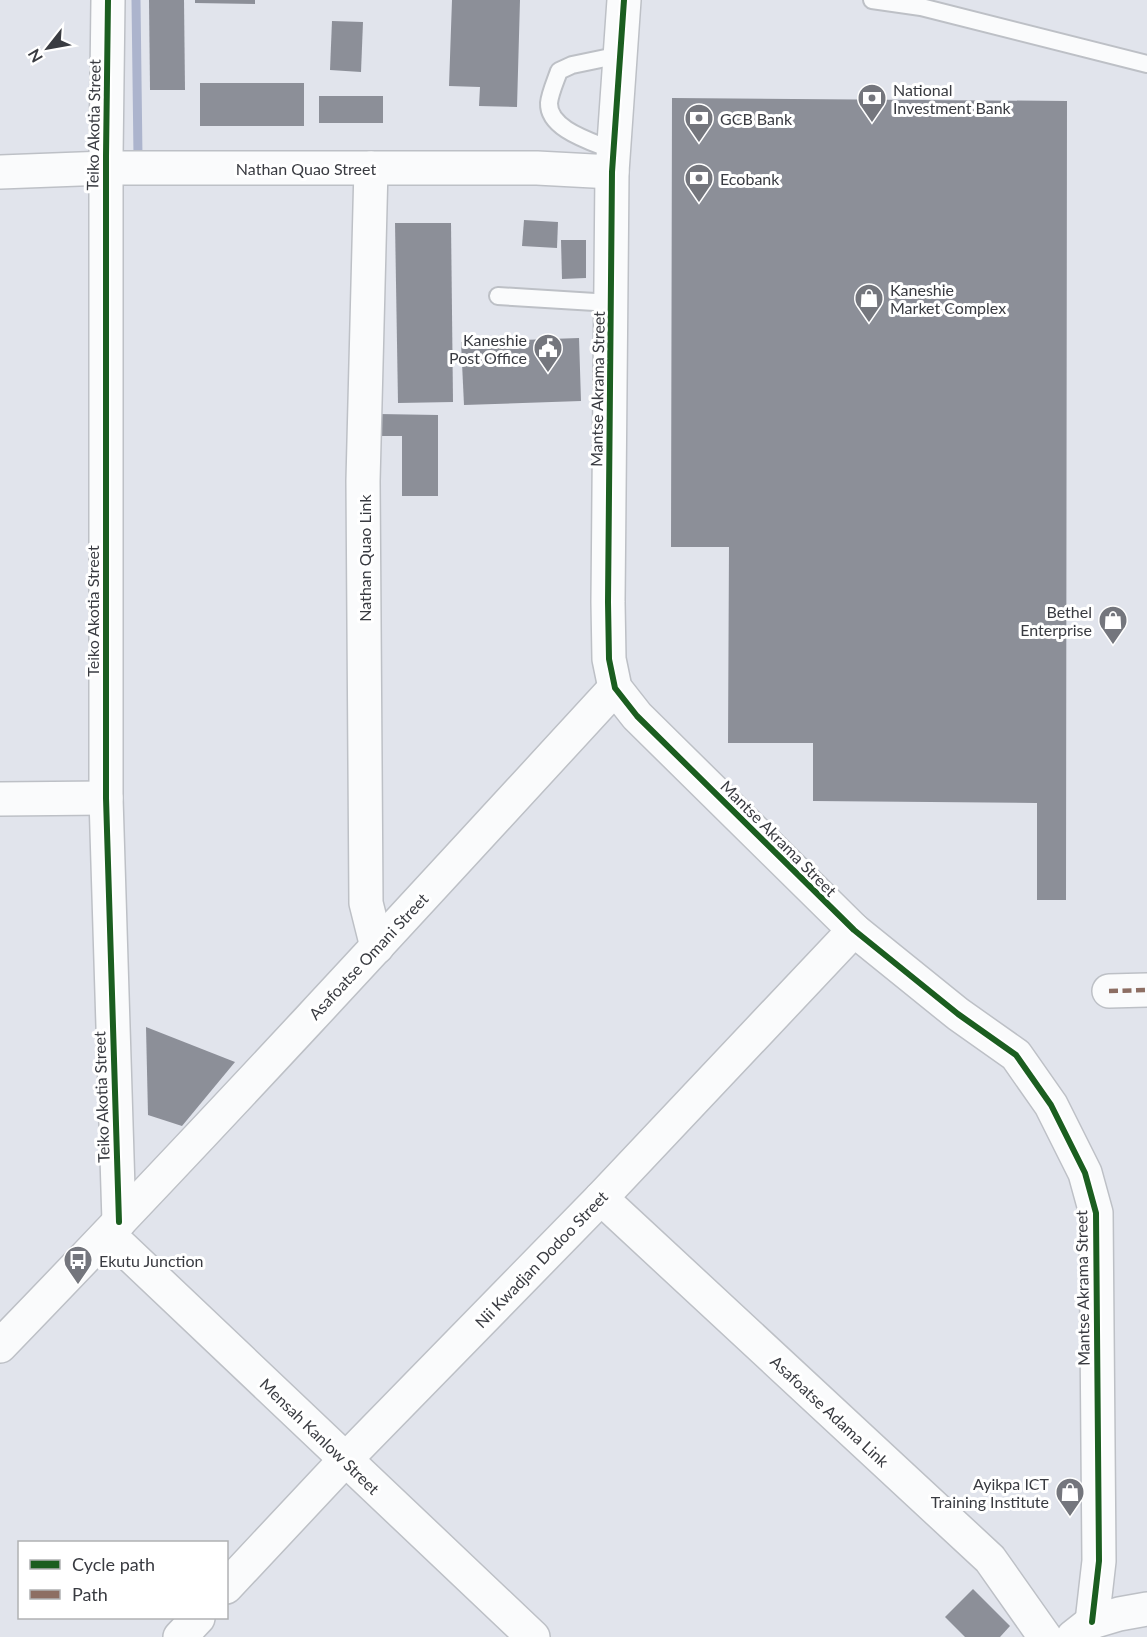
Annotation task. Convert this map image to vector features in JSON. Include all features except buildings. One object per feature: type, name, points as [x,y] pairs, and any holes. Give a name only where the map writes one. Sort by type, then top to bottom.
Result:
[{"type":"street","name":"Teiko Akotia Street","points":[[108,0],[106,798],[114,1228]]},
{"type":"street","name":"Mantse Akrama Street","points":[[624,0],[613,162],[611,303],[608,602],[609,658],[615,688],[637,717],[854,930],[958,1014],[1016,1055],[1051,1105],[1085,1173],[1096,1213],[1099,1561],[1082,1630]]},
{"type":"street","name":"Nathan Quao Street","points":[[0,172],[106,168],[537,168],[613,162]]},
{"type":"street","name":"Nathan Quao Link","points":[[371,168],[363,481],[366,903],[377,946]]},
{"type":"street","name":"Asafoatse Omani Street","points":[[0,1346],[114,1228],[615,688]]},
{"type":"street","points":[[0,799],[106,798]]},
{"type":"street","name":"Nii Kwadjan Dodoo Street","points":[[228,1585],[345,1460],[601,1198],[854,930]]},
{"type":"street","points":[[1109,991],[1147,990]]},
{"type":"street","name":"Asafoatse Adama Link","points":[[601,1198],[990,1560],[1045,1637]]},
{"type":"street","name":"Mensah Kanlow Street","points":[[114,1228],[345,1460],[533,1637]]},
{"type":"street","points":[[1082,1630],[1119,1614],[1147,1609]]},
{"type":"street","points":[[180,1637],[196,1619]]},
{"type":"lane","points":[[872,0],[921,8],[1147,64]]},
{"type":"lane","points":[[613,162],[566,130],[553,118],[549,103],[559,71],[572,65],[620,55]]},
{"type":"lane","points":[[498,296],[611,303]]},
{"type":"waterway","points":[[136,0],[138,156]]},
{"type":"marked path","points":[[1109,991],[1147,990]]},
{"type":"cycle path","points":[[108,0],[106,798],[119,1222]]},
{"type":"cycle path","points":[[624,0],[612,172],[608,602],[609,659],[615,688],[637,716],[854,930],[958,1014],[1016,1055],[1051,1105],[1085,1173],[1096,1213],[1099,1561],[1092,1622]]},
{"type":"place","name":"National Investment Bank","points":[[872,124]]},
{"type":"place","name":"GCB Bank","points":[[699,144]]},
{"type":"place","name":"Ecobank","points":[[699,204]]},
{"type":"place","name":"Kaneshie Market Complex","points":[[869,324]]},
{"type":"place","name":"Kaneshie Post Office","points":[[548,374]]},
{"type":"place","name":"Bethel Enterprise","points":[[1113,646]]},
{"type":"place","name":"Ekutu Junction","points":[[78,1286]]},
{"type":"place","name":"Ayikpa ICT Training Institute","points":[[1070,1518]]}]
